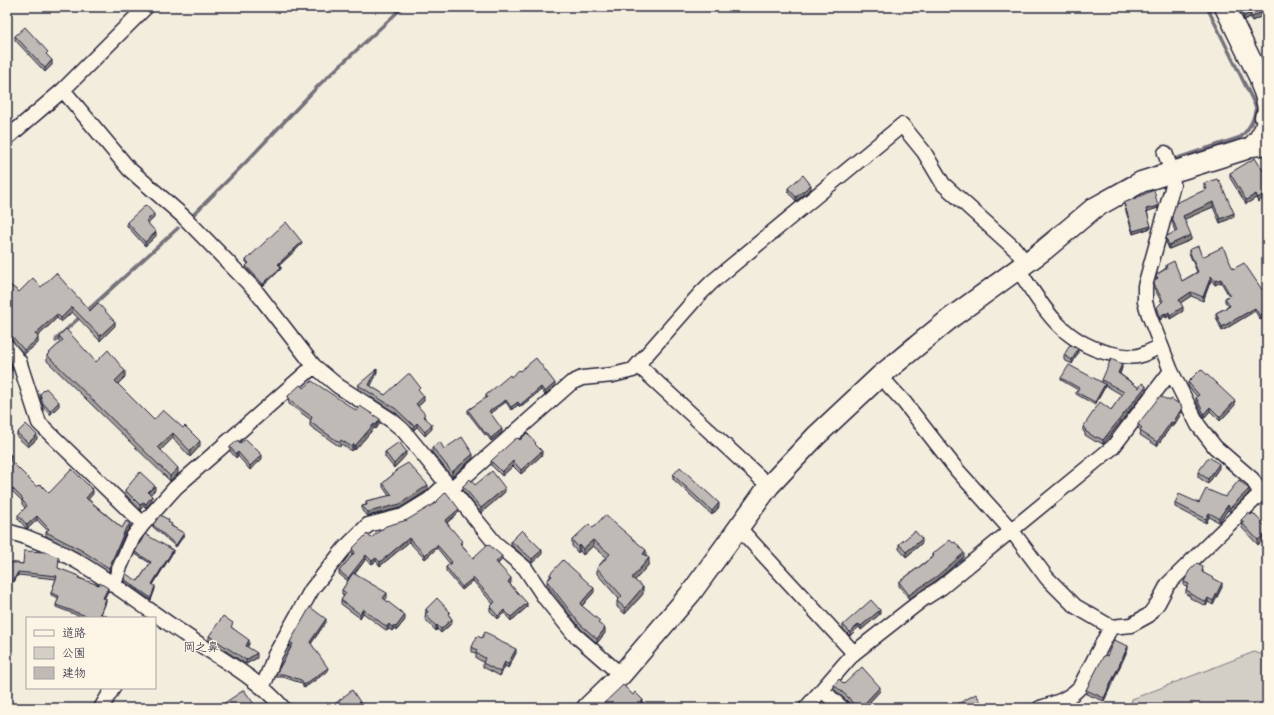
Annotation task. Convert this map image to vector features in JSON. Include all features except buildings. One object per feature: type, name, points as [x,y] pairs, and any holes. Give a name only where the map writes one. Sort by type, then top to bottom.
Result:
[{"type":"street","points":[[7,138],[63,90],[146,7]]},
{"type":"street","points":[[1219,7],[1264,98],[1266,116],[1256,139],[1242,150]]},
{"type":"street","points":[[1225,7],[1267,93]]},
{"type":"street","points":[[63,90],[129,169],[177,213],[184,217],[255,290],[314,366],[338,386],[391,420],[403,430],[495,543],[525,568],[545,598],[574,634],[616,670]]},
{"type":"street","points":[[262,687],[275,655],[312,588],[344,549],[368,525],[403,516],[448,487],[570,383],[582,378],[627,372],[638,365],[694,300],[712,282],[902,125],[924,152],[943,184],[1021,261],[1050,318],[1065,333],[1081,343],[1098,350],[1120,356],[1138,356],[1161,346]]},
{"type":"street","points":[[586,708],[616,670],[691,594],[716,561],[764,483],[880,376],[1021,261],[1094,208],[1168,162],[1267,147]]},
{"type":"street","points":[[880,376],[904,402],[956,470],[1012,531],[1047,578],[1075,606],[1112,627],[1131,625],[1149,615],[1158,603],[1168,584],[1261,492],[1252,479],[1215,447],[1198,425],[1171,371],[1145,302],[1145,286],[1173,185],[1168,162]]},
{"type":"street","points":[[7,346],[19,361],[38,423],[142,524]]},
{"type":"street","points":[[638,365],[764,483]]},
{"type":"street","points":[[114,585],[119,569],[133,537],[142,524],[174,488],[314,366]]},
{"type":"street","points":[[806,708],[854,653],[1012,531],[1113,447],[1171,371]]},
{"type":"street","points":[[738,527],[854,653]]},
{"type":"street","points":[[7,531],[25,536],[61,552],[114,585],[138,611],[148,617]]},
{"type":"street","points":[[156,622],[262,687],[283,708]]},
{"type":"street","points":[[1040,708],[1066,699],[1074,694],[1080,686],[1112,627]]},
{"type":"street","points":[[102,708],[112,689]]},
{"type":"street","points":[[822,690],[842,708]]},
{"type":"green space","points":[[1254,652],[1267,656],[1267,708],[1130,708],[1132,699]]},
{"type":"waterway","points":[[192,216],[320,84],[403,7]]},
{"type":"waterway","points":[[1172,160],[1241,137],[1251,124],[1255,112],[1256,107],[1207,7]]},
{"type":"waterway","points":[[1148,170],[1166,162]]},
{"type":"waterway","points":[[1098,195],[1127,178]]},
{"type":"waterway","points":[[1027,250],[1058,225]]},
{"type":"waterway","points":[[56,341],[57,338],[178,228]]},
{"type":"waterway","points":[[894,352],[910,338]]},
{"type":"waterway","points":[[7,374],[16,365]]},
{"type":"waterway","points":[[752,493],[760,482]]},
{"type":"district","name":"岡之鼻","points":[[201,647]]}]
